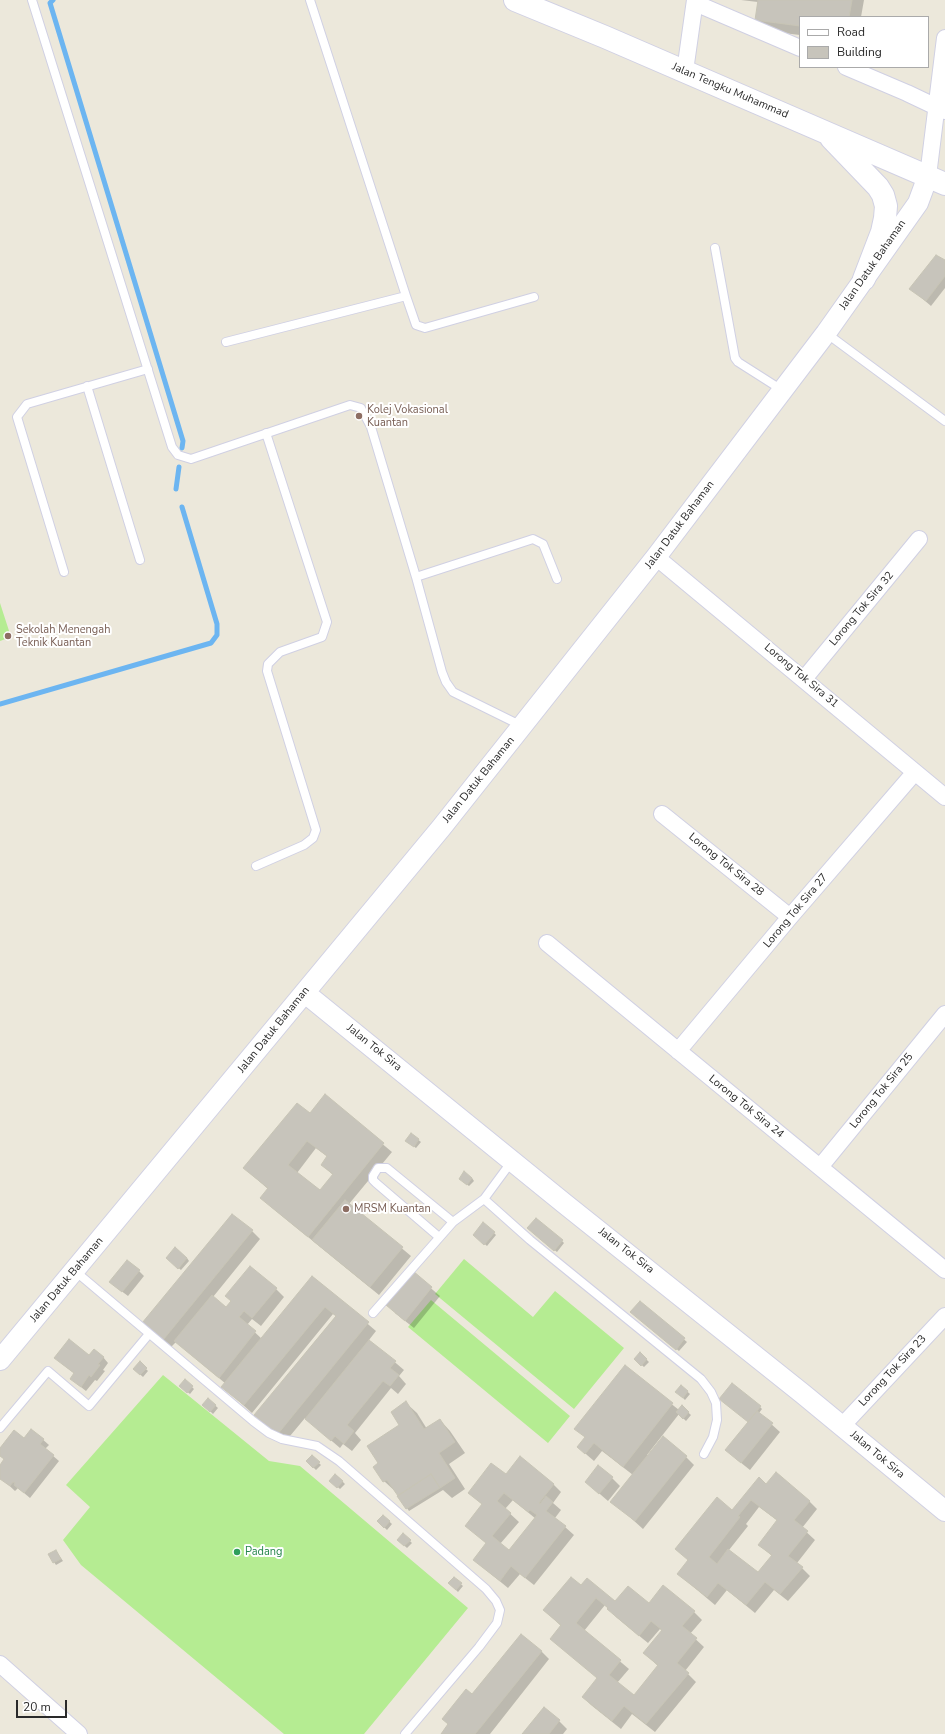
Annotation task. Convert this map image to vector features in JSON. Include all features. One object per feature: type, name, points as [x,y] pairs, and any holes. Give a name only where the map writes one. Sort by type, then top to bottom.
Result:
[{"type":"main road","name":"Jalan Tengku Muhammad","points":[[515,0],[685,71],[937,180]]},
{"type":"main road","points":[[825,132],[878,187],[883,195],[886,206],[882,232],[864,279]]},
{"type":"street","points":[[685,71],[695,2],[799,48]]},
{"type":"street","points":[[937,180],[945,38]]},
{"type":"street","points":[[848,68],[941,110]]},
{"type":"street","name":"Jalan Datuk Bahaman","points":[[0,1360],[305,993],[522,726],[656,557],[826,333],[918,203],[937,180]]},
{"type":"street","name":"Lorong Tok Sira 32","points":[[804,679],[919,538]]},
{"type":"street","name":"Lorong Tok Sira 31","points":[[656,557],[945,796]]},
{"type":"street","name":"Lorong Tok Sira 27","points":[[678,1051],[790,917],[915,772]]},
{"type":"street","name":"Lorong Tok Sira 28","points":[[662,814],[790,917]]},
{"type":"street","name":"Lorong Tok Sira 24","points":[[547,943],[945,1270]]},
{"type":"street","name":"Jalan Tok Sira","points":[[305,993],[842,1426],[945,1511]]},
{"type":"street","name":"Lorong Tok Sira 25","points":[[820,1167],[945,1014]]},
{"type":"street","name":"Lorong Tok Sira 23","points":[[842,1426],[945,1316]]},
{"type":"street","points":[[0,1664],[79,1734]]},
{"type":"lane","points":[[32,0],[172,447],[178,455],[190,458],[350,405],[361,408],[371,427],[446,682],[453,692],[522,726]]},
{"type":"lane","points":[[310,0],[416,325],[425,328],[534,297]]},
{"type":"lane","points":[[715,248],[735,358],[738,362],[782,390]]},
{"type":"lane","points":[[226,342],[406,296]]},
{"type":"lane","points":[[826,333],[945,421]]},
{"type":"lane","points":[[64,572],[17,418],[27,404],[148,369]]},
{"type":"lane","points":[[87,386],[140,560]]},
{"type":"lane","points":[[256,866],[304,845],[313,838],[316,830],[267,671],[268,664],[280,652],[322,637],[327,622],[266,433]]},
{"type":"lane","points":[[416,577],[533,539],[543,544],[557,579]]},
{"type":"lane","points":[[373,1313],[453,1222],[484,1199],[512,1160]]},
{"type":"lane","points":[[439,1237],[373,1180],[373,1176],[378,1168],[387,1168],[453,1222]]},
{"type":"lane","points":[[484,1199],[530,1240],[701,1379],[711,1392],[716,1402],[717,1420],[713,1437],[704,1454]]},
{"type":"lane","points":[[75,1271],[269,1433],[282,1439],[317,1446],[333,1456],[486,1589],[496,1601],[500,1610],[497,1623],[479,1647],[405,1734]]},
{"type":"lane","points":[[0,1428],[48,1371],[89,1406],[149,1334]]},
{"type":"green space","points":[[0,603],[11,637],[0,641]]},
{"type":"green space","points":[[464,1259],[533,1317],[555,1291],[624,1348],[574,1409],[435,1294]]},
{"type":"green space","points":[[431,1300],[570,1416],[548,1443],[408,1327]]},
{"type":"green space","name":"Padang","points":[[163,1375],[269,1461],[300,1466],[468,1608],[364,1734],[284,1734],[81,1565],[63,1540],[90,1507],[66,1485]]},
{"type":"building","points":[[758,0],[852,0],[849,16],[799,16],[799,26],[755,20]]},
{"type":"building","points":[[936,255],[945,260],[945,276],[926,301],[909,289]]},
{"type":"building","points":[[325,1094],[384,1143],[308,1237],[260,1198],[268,1188],[243,1168],[297,1103],[310,1113]],"holes":[[[307,1141],[327,1156],[321,1165],[333,1174],[320,1190],[288,1165]]]},
{"type":"building","points":[[411,1133],[419,1139],[414,1147],[405,1141]]},
{"type":"building","points":[[464,1171],[472,1178],[467,1185],[459,1179]]},
{"type":"building","points":[[345,1200],[403,1247],[370,1287],[312,1240]]},
{"type":"building","points":[[232,1214],[253,1230],[163,1340],[142,1323]]},
{"type":"building","points":[[536,1218],[563,1240],[554,1251],[527,1228]]},
{"type":"building","points":[[483,1222],[495,1232],[484,1245],[473,1235]]},
{"type":"building","points":[[175,1247],[187,1258],[178,1269],[166,1258]]},
{"type":"building","points":[[127,1260],[140,1270],[122,1292],[109,1282]]},
{"type":"building","points":[[250,1266],[277,1288],[252,1318],[244,1311],[239,1317],[256,1331],[219,1378],[174,1341],[212,1295],[226,1307],[231,1301],[225,1296]]},
{"type":"building","points":[[413,1271],[432,1287],[405,1321],[386,1305]]},
{"type":"building","points":[[312,1276],[369,1322],[277,1435],[254,1415],[336,1316],[325,1307],[244,1405],[221,1387]]},
{"type":"building","points":[[640,1301],[685,1338],[676,1350],[630,1312]]},
{"type":"building","points":[[69,1339],[89,1355],[94,1349],[104,1357],[98,1364],[100,1365],[91,1377],[89,1375],[81,1387],[70,1379],[74,1373],[54,1358]]},
{"type":"building","points":[[369,1340],[396,1361],[390,1368],[399,1375],[390,1386],[383,1381],[347,1425],[354,1431],[344,1444],[335,1436],[331,1441],[305,1419]]},
{"type":"building","points":[[640,1352],[647,1359],[641,1366],[634,1359]]},
{"type":"building","points":[[140,1361],[147,1368],[140,1375],[133,1369]]},
{"type":"building","points":[[625,1365],[673,1403],[623,1467],[594,1443],[585,1454],[577,1447],[585,1437],[574,1429]]},
{"type":"building","points":[[185,1379],[193,1386],[187,1393],[179,1386]]},
{"type":"building","points":[[732,1383],[761,1406],[748,1422],[719,1399]]},
{"type":"building","points":[[681,1385],[688,1391],[683,1398],[675,1392]]},
{"type":"building","points":[[208,1398],[216,1405],[210,1412],[202,1405]]},
{"type":"building","points":[[406,1401],[424,1429],[440,1419],[455,1442],[439,1453],[455,1478],[440,1488],[431,1474],[398,1496],[387,1480],[383,1482],[373,1467],[378,1463],[367,1446],[399,1425],[391,1412]]},
{"type":"building","points":[[682,1405],[689,1412],[683,1419],[676,1412]]},
{"type":"building","points":[[757,1411],[773,1423],[741,1463],[725,1450]]},
{"type":"building","points":[[31,1429],[44,1439],[40,1444],[54,1455],[24,1493],[14,1485],[15,1483],[13,1482],[10,1486],[0,1479],[0,1465],[4,1459],[0,1456],[0,1448],[14,1430],[24,1438]]},
{"type":"building","points":[[663,1436],[687,1456],[635,1521],[610,1502]]},
{"type":"building","points":[[312,1455],[320,1462],[313,1468],[306,1461]]},
{"type":"building","points":[[520,1456],[554,1484],[539,1503],[540,1504],[546,1496],[553,1502],[546,1511],[566,1526],[525,1578],[511,1566],[500,1581],[473,1560],[486,1543],[465,1526],[482,1504],[468,1493],[491,1463],[506,1474]],"holes":[[[504,1493],[528,1512],[530,1510],[537,1515],[509,1550],[492,1536],[511,1513],[497,1501]]]},
{"type":"building","points":[[598,1465],[613,1477],[599,1494],[585,1482]]},
{"type":"building","points":[[776,1472],[810,1501],[794,1520],[808,1531],[788,1556],[803,1567],[780,1594],[765,1582],[746,1605],[718,1583],[707,1597],[677,1574],[688,1560],[675,1549],[717,1497],[732,1510],[759,1477],[766,1484]],"holes":[[[751,1500],[777,1520],[758,1545],[772,1555],[758,1572],[728,1549],[717,1564],[709,1557],[740,1517],[738,1516]]]},
{"type":"building","points":[[335,1474],[343,1481],[337,1488],[329,1481]]},
{"type":"building","points":[[431,1474],[440,1488],[406,1509],[397,1496]]},
{"type":"building","points":[[383,1515],[390,1521],[384,1528],[377,1521]]},
{"type":"building","points":[[403,1533],[411,1540],[404,1546],[397,1540]]},
{"type":"building","points":[[56,1550],[61,1559],[53,1563],[48,1554]]},
{"type":"building","points":[[454,1577],[462,1583],[456,1590],[448,1583]]},
{"type":"building","points":[[571,1577],[581,1585],[587,1578],[615,1601],[628,1586],[649,1603],[663,1585],[695,1611],[682,1626],[697,1638],[677,1663],[689,1673],[646,1724],[624,1706],[612,1721],[582,1697],[597,1678],[550,1639],[561,1625],[543,1610]],"holes":[[[596,1598],[608,1608],[607,1609],[639,1636],[651,1621],[662,1630],[643,1653],[658,1665],[634,1695],[609,1675],[621,1660],[576,1623]]]},
{"type":"building","points":[[521,1634],[542,1651],[475,1734],[441,1734],[448,1724],[442,1719],[466,1689],[472,1694]]},
{"type":"building","points":[[544,1707],[560,1720],[549,1734],[522,1734]]},
{"type":"waterway","points":[[53,0],[50,3],[183,441],[182,448]]},
{"type":"waterway","points":[[176,489],[179,467]]},
{"type":"waterway","points":[[0,704],[211,643],[217,635],[217,624],[182,507]]},
{"type":"place","name":"Kolej Vokasional Kuantan","points":[[359,416]]},
{"type":"place","name":"Sekolah Menengah Teknik Kuantan","points":[[8,636]]},
{"type":"place","name":"MRSM Kuantan","points":[[346,1209]]},
{"type":"place","name":"Padang","points":[[237,1552]]}]
